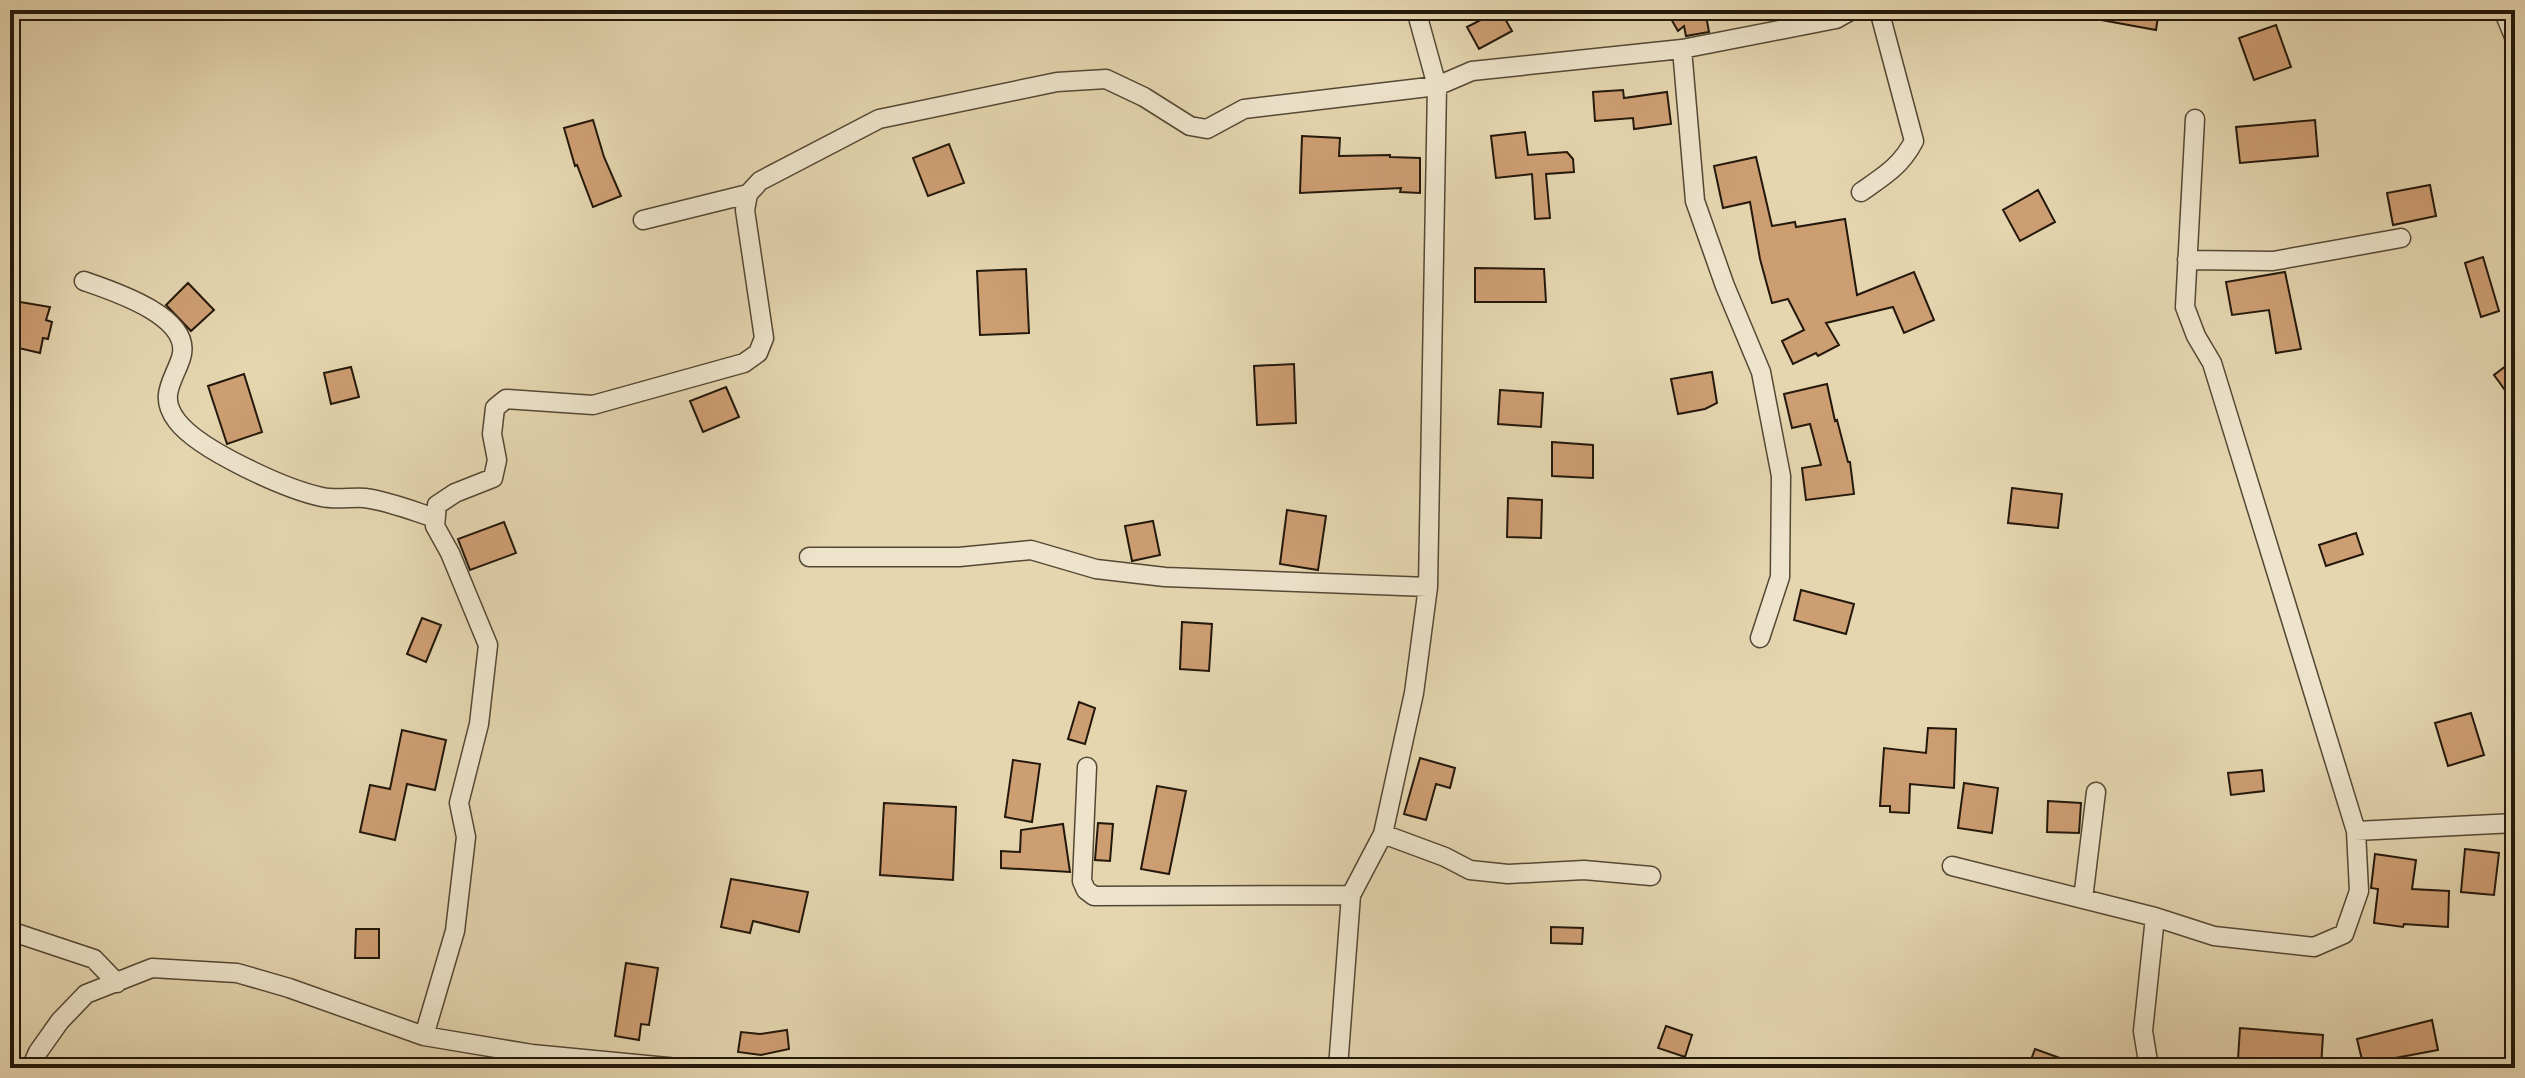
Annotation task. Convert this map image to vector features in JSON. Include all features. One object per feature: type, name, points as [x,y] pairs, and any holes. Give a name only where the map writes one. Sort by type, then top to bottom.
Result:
[{"type":"street","points":[[1338,1068],[1351,895],[1383,834],[1414,693],[1428,587],[1437,86],[1416,10]]},
{"type":"street","points":[[424,1036],[455,931],[466,837],[459,803],[479,724],[488,645],[466,589],[435,526],[437,505],[455,493],[493,478],[497,460],[492,434],[495,408],[506,399],[593,405],[744,363],[758,353],[764,338],[745,210],[748,194],[760,181],[879,119],[1057,82],[1106,79],[1144,97],[1190,126],[1207,129],[1244,109],[1437,86],[1472,71],[1682,49],[1836,19],[1852,10]]},
{"type":"street","points":[[1861,192],[1896,168],[1914,141],[1879,10]]},
{"type":"street","points":[[2503,10],[2515,39]]},
{"type":"street","points":[[1682,49],[1695,201],[1725,286],[1761,372],[1781,476],[1780,577],[1760,638]]},
{"type":"street","points":[[1952,866],[2155,917],[2214,936],[2314,947],[2344,934],[2359,891],[2356,831],[2212,363],[2196,336],[2185,307],[2195,119]]},
{"type":"street","points":[[643,220],[748,194]]},
{"type":"street","points":[[2187,260],[2273,261],[2401,238]]},
{"type":"street","points":[[84,281],[153,310],[179,334],[182,355],[168,385],[168,402],[176,420],[203,445],[273,479],[322,497],[367,499],[435,518]]},
{"type":"street","points":[[809,557],[959,557],[1031,550],[1096,569],[1165,577],[1428,587]]},
{"type":"street","points":[[1087,767],[1082,881],[1086,890],[1094,896],[1351,895]]},
{"type":"street","points":[[2083,899],[2096,792]]},
{"type":"street","points":[[2356,831],[2515,823]]},
{"type":"street","points":[[1383,834],[1445,857],[1470,870],[1508,874],[1584,870],[1651,876]]},
{"type":"street","points":[[2149,1068],[2143,1031],[2155,917]]},
{"type":"street","points":[[10,931],[94,959],[117,983]]},
{"type":"street","points":[[31,1068],[38,1052],[60,1021],[86,994],[152,968],[237,973],[424,1036],[532,1054],[678,1068]]},
{"type":"building","points":[[1500,10],[1512,31],[1479,49],[1467,27]]},
{"type":"building","points":[[1666,10],[1705,10],[1709,32],[1686,36],[1684,26],[1678,31]]},
{"type":"building","points":[[2091,10],[2159,10],[2156,30],[2090,18]]},
{"type":"building","points":[[2276,25],[2291,67],[2254,80],[2239,38]]},
{"type":"building","points":[[1623,90],[1624,98],[1667,92],[1671,124],[1634,129],[1633,118],[1595,121],[1593,92]]},
{"type":"building","points":[[593,120],[604,157],[621,196],[593,207],[575,166],[564,128]]},
{"type":"building","points":[[2315,120],[2318,156],[2240,163],[2236,127]]},
{"type":"building","points":[[1525,132],[1528,155],[1567,152],[1573,159],[1574,172],[1546,174],[1550,218],[1535,219],[1532,174],[1496,178],[1491,136]]},
{"type":"building","points":[[1302,136],[1340,138],[1339,156],[1420,158],[1420,193],[1400,192],[1401,188],[1300,193]]},
{"type":"building","points":[[949,144],[964,183],[928,196],[913,158]]},
{"type":"building","points":[[1756,157],[1772,226],[1795,222],[1796,227],[1845,219],[1857,295],[1914,272],[1934,320],[1904,333],[1893,307],[1826,323],[1839,345],[1793,364],[1782,341],[1804,330],[1788,299],[1772,303],[1750,202],[1723,208],[1714,166]]},
{"type":"building","points":[[2430,185],[2436,216],[2393,225],[2387,193]]},
{"type":"building","points":[[2038,190],[2055,222],[2020,241],[2003,210]]},
{"type":"building","points":[[2483,257],[2499,311],[2481,317],[2465,263]]},
{"type":"building","points":[[1475,268],[1544,269],[1546,302],[1475,302]]},
{"type":"building","points":[[1026,269],[1029,333],[980,335],[977,271]]},
{"type":"building","points":[[2285,272],[2301,349],[2276,353],[2269,310],[2232,315],[2226,282]]},
{"type":"building","points":[[188,283],[214,310],[191,331],[166,305]]},
{"type":"building","points":[[14,301],[50,307],[46,320],[52,322],[48,339],[43,338],[40,353],[10,346],[10,318]]},
{"type":"building","points":[[2515,359],[2515,404],[2494,375]]},
{"type":"building","points":[[1294,364],[1296,423],[1257,425],[1254,366]]},
{"type":"building","points":[[351,367],[359,397],[331,404],[324,373]]},
{"type":"building","points":[[1712,372],[1717,403],[1705,409],[1678,414],[1671,379]]},
{"type":"building","points":[[244,374],[262,432],[227,444],[208,386]]},
{"type":"building","points":[[1827,384],[1835,421],[1850,462],[1854,494],[1806,500],[1802,468],[1821,465],[1810,424],[1792,428],[1784,394]]},
{"type":"building","points":[[726,387],[739,417],[703,432],[690,401]]},
{"type":"building","points":[[1500,390],[1543,393],[1541,427],[1498,424]]},
{"type":"building","points":[[1552,442],[1593,445],[1593,478],[1552,476]]},
{"type":"building","points":[[2012,488],[2062,494],[2058,528],[2008,523]]},
{"type":"building","points":[[1508,498],[1542,500],[1541,538],[1507,537]]},
{"type":"building","points":[[1287,510],[1326,516],[1318,570],[1280,564]]},
{"type":"building","points":[[1153,521],[1160,555],[1132,561],[1125,526]]},
{"type":"building","points":[[504,522],[516,553],[470,570],[458,539]]},
{"type":"building","points":[[2356,533],[2363,554],[2326,566],[2319,545]]},
{"type":"building","points":[[1801,590],[1854,604],[1846,634],[1794,620]]},
{"type":"building","points":[[422,618],[441,625],[426,662],[407,654]]},
{"type":"building","points":[[1182,622],[1212,624],[1209,671],[1180,669]]},
{"type":"building","points":[[1079,702],[1095,708],[1085,744],[1068,739]]},
{"type":"building","points":[[2471,713],[2484,755],[2448,766],[2435,723]]},
{"type":"building","points":[[1928,728],[1956,729],[1954,788],[1910,784],[1909,813],[1890,812],[1890,806],[1880,806],[1884,748],[1926,753]]},
{"type":"building","points":[[402,730],[446,740],[435,790],[407,784],[395,840],[360,832],[370,785],[390,789]]},
{"type":"building","points":[[1420,758],[1455,768],[1450,788],[1436,784],[1426,820],[1404,814]]},
{"type":"building","points":[[1013,760],[1040,764],[1032,822],[1005,817]]},
{"type":"building","points":[[2262,770],[2264,791],[2231,795],[2228,773]]},
{"type":"building","points":[[1964,783],[1998,788],[1992,833],[1958,828]]},
{"type":"building","points":[[1157,786],[1186,791],[1169,874],[1141,869]]},
{"type":"building","points":[[2048,801],[2081,803],[2079,833],[2047,832]]},
{"type":"building","points":[[884,803],[956,807],[953,880],[880,875]]},
{"type":"building","points":[[1098,823],[1113,824],[1110,861],[1095,860]]},
{"type":"building","points":[[1063,824],[1070,872],[1001,868],[1001,851],[1020,852],[1021,830]]},
{"type":"building","points":[[2465,849],[2499,853],[2494,895],[2461,892]]},
{"type":"building","points":[[2375,854],[2416,860],[2412,889],[2449,891],[2448,927],[2404,924],[2403,927],[2374,923],[2378,889],[2371,888]]},
{"type":"building","points":[[731,879],[808,892],[799,932],[753,921],[750,933],[721,927]]},
{"type":"building","points":[[1551,927],[1583,928],[1582,944],[1551,943]]},
{"type":"building","points":[[356,929],[379,929],[379,958],[355,958]]},
{"type":"building","points":[[626,963],[658,968],[649,1025],[641,1024],[639,1040],[615,1036]]},
{"type":"building","points":[[2432,1020],[2438,1050],[2363,1064],[2357,1039]]},
{"type":"building","points":[[1666,1026],[1692,1035],[1685,1057],[1658,1048]]},
{"type":"building","points":[[2240,1028],[2323,1035],[2321,1067],[2238,1059]]},
{"type":"building","points":[[787,1030],[789,1049],[761,1055],[738,1052],[741,1032],[760,1034]]},
{"type":"building","points":[[2035,1049],[2082,1066],[2082,1068],[2028,1068]]}]
